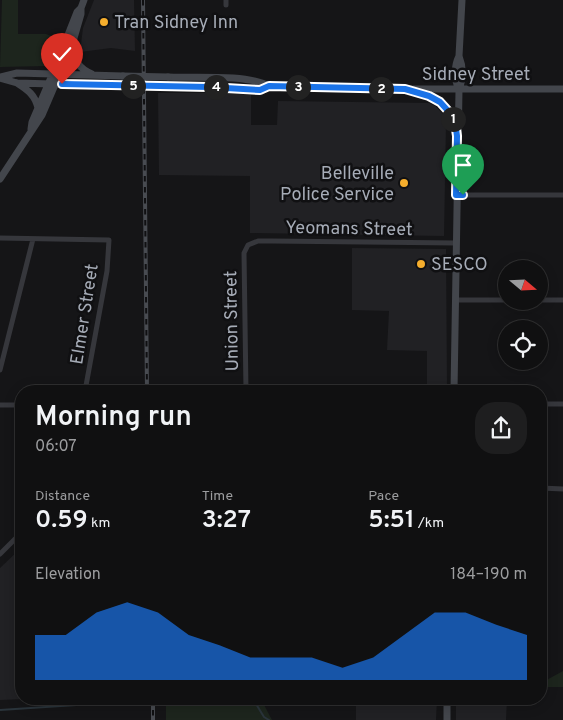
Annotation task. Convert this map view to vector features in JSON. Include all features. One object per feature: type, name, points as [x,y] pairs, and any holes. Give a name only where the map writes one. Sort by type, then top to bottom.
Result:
[{"type":"main road","points":[[56,74],[72,44],[84,0]]},
{"type":"main road","points":[[454,385],[457,136],[459,90],[462,83],[462,62],[459,56],[462,0]]},
{"type":"main road","points":[[0,179],[31,129],[36,125],[56,74],[76,12],[81,8]]},
{"type":"main road","points":[[72,44],[72,55],[78,65],[95,75]]},
{"type":"main road","name":"Sidney Street","points":[[0,78],[18,73],[168,77],[260,81],[269,86]]},
{"type":"main road","name":"Sidney Street","points":[[0,78],[17,83],[260,90],[269,86],[459,90],[563,89]]},
{"type":"main road","points":[[17,83],[32,94],[36,99],[38,108]]},
{"type":"main road","points":[[31,129],[38,108],[52,84]]},
{"type":"main road","points":[[405,89],[429,96],[440,102],[455,122],[457,136]]},
{"type":"main road","points":[[447,720],[448,705]]},
{"type":"street","points":[[456,195],[563,195]]},
{"type":"street","points":[[0,238],[33,239],[0,370]]},
{"type":"street","name":"Elmer Street","points":[[33,239],[109,240],[107,271],[86,385]]},
{"type":"street","name":"Yeomans Street","points":[[245,250],[248,244],[272,241],[456,243]]},
{"type":"street","name":"Union Street","points":[[245,250],[246,385]]},
{"type":"street","points":[[455,300],[498,300]]},
{"type":"street","points":[[548,300],[563,300]]},
{"type":"street","points":[[547,404],[563,404]]},
{"type":"street","points":[[0,405],[15,405]]},
{"type":"street","points":[[547,488],[563,489]]},
{"type":"street","points":[[0,554],[15,539]]},
{"type":"shaded area","points":[[2,0],[18,0],[18,34],[46,34],[57,38],[46,66],[0,67]]},
{"type":"shaded area","points":[[94,0],[134,0],[135,51],[111,48],[80,52],[83,28]]},
{"type":"shaded area","points":[[158,93],[229,93],[251,95],[251,125],[277,125],[278,101],[429,103],[435,106],[445,116],[446,123],[444,236],[250,233],[250,176],[159,175]]},
{"type":"shaded area","points":[[352,248],[446,249],[447,385],[427,385],[427,351],[387,350],[389,311],[352,310]]},
{"type":"shaded area","points":[[15,554],[15,699],[0,700],[0,568]]},
{"type":"shaded area","points":[[563,671],[563,687],[547,687],[547,680]]},
{"type":"shaded area","points":[[166,705],[264,705],[272,720],[166,720]]},
{"type":"shaded area","points":[[356,705],[437,705],[436,720],[356,720]]},
{"type":"shaded area","points":[[456,705],[507,705],[506,720],[456,720]]},
{"type":"waterway","points":[[0,710],[76,705]]},
{"type":"waterway","points":[[257,705],[264,717],[269,720]]},
{"type":"railway","points":[[143,0],[147,385]]},
{"type":"railway","points":[[153,705],[153,720]]},
{"type":"place","name":"Tran Sidney Inn","points":[[104,22]]},
{"type":"place","name":"Belleville Police Service","points":[[404,183]]},
{"type":"place","name":"SESCO","points":[[421,264]]},
{"type":"route","points":[[62,84],[260,90],[269,86],[405,89],[429,96],[440,102],[455,122],[457,136],[456,195],[463,195]]}]
